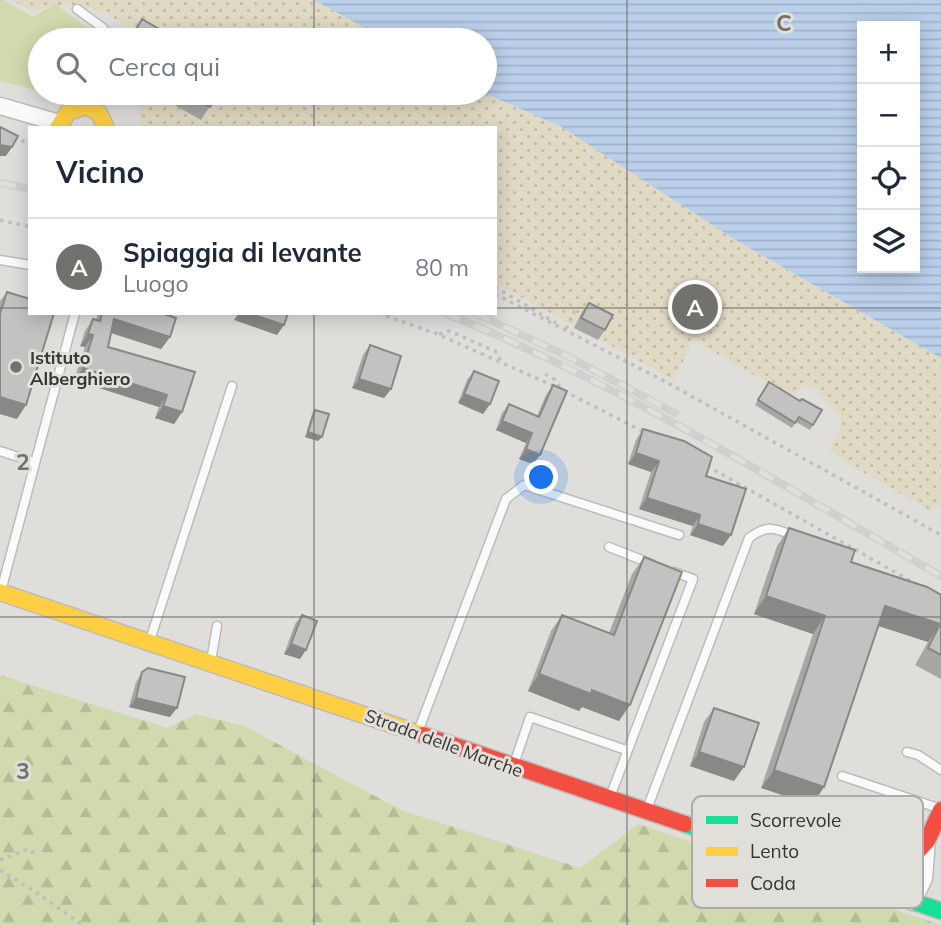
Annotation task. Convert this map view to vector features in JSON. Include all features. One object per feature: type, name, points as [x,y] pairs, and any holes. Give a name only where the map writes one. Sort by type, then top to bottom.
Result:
[{"type":"main road","points":[[59,125],[70,110],[78,105]]},
{"type":"main road","points":[[93,105],[105,126]]},
{"type":"main road","name":"Strada delle Marche","points":[[0,593],[418,732],[513,768],[692,827]]},
{"type":"main road","points":[[923,845],[941,809]]},
{"type":"main road","name":"Strada delle Marche","points":[[923,905],[941,911]]},
{"type":"street","points":[[0,106],[59,125]]},
{"type":"street","points":[[923,880],[927,841]]},
{"type":"lane","points":[[78,9],[103,28]]},
{"type":"lane","points":[[0,260],[28,265]]},
{"type":"lane","points":[[0,593],[74,315]]},
{"type":"lane","points":[[150,642],[232,386]]},
{"type":"lane","points":[[0,451],[34,462]]},
{"type":"lane","points":[[418,732],[506,499],[524,485],[679,535]]},
{"type":"lane","points":[[646,812],[750,538],[761,529],[777,529],[802,539]]},
{"type":"lane","points":[[609,547],[657,565]]},
{"type":"lane","points":[[609,800],[693,579],[669,570]]},
{"type":"lane","points":[[211,664],[217,626]]},
{"type":"lane","points":[[513,768],[530,717],[626,750]]},
{"type":"lane","points":[[908,752],[918,755],[941,770]]},
{"type":"lane","points":[[842,776],[902,796]]},
{"type":"lane","points":[[923,803],[941,809]]},
{"type":"path","points":[[6,131],[28,144]]},
{"type":"path","points":[[0,220],[28,227]]},
{"type":"path","points":[[497,288],[553,320],[560,327]]},
{"type":"path","points":[[497,296],[666,382],[941,535]]},
{"type":"path","points":[[566,329],[577,306]]},
{"type":"path","points":[[384,315],[501,361],[647,434]]},
{"type":"path","points":[[545,374],[556,380],[561,390]]},
{"type":"path","points":[[705,465],[918,585]]},
{"type":"path","points":[[0,860],[28,849],[38,856]]},
{"type":"path","points":[[0,870],[83,925]]},
{"type":"green space","points":[[0,0],[33,17],[55,4],[88,28],[28,28],[28,88],[0,81]]},
{"type":"green space","points":[[0,675],[167,728],[196,714],[244,726],[401,810],[580,868],[638,824],[692,842],[692,908],[890,908],[941,925],[0,925]]},
{"type":"sand","points":[[12,0],[314,0],[365,28],[131,28],[83,6],[60,6],[31,11]]},
{"type":"sand","points":[[497,99],[560,126],[734,239],[941,358],[941,508],[936,505],[931,511],[848,464],[829,449],[842,424],[814,387],[803,385],[795,396],[693,340],[674,380],[497,284],[497,126],[140,126],[139,105],[497,105]]},
{"type":"water","points":[[314,0],[941,0],[941,358],[734,239],[560,126],[497,99],[497,28],[365,28]]},
{"type":"building","points":[[142,19],[157,28],[137,28]]},
{"type":"building","points":[[0,127],[18,136],[12,147],[0,145]]},
{"type":"building","name":"Istituto Alberghiero","points":[[7,292],[28,298],[28,315],[53,315],[26,405],[0,397],[0,314]]},
{"type":"building","points":[[589,303],[613,315],[605,330],[581,318]]},
{"type":"building","points":[[102,315],[167,315],[176,318],[170,337],[114,319],[108,347],[195,372],[182,412],[163,406],[167,395],[83,368],[93,335],[88,334],[93,319],[100,321]]},
{"type":"building","points":[[254,315],[287,315],[284,325]]},
{"type":"building","points":[[370,345],[401,356],[391,389],[359,379]]},
{"type":"building","points":[[474,371],[499,381],[490,404],[464,394]]},
{"type":"building","points":[[769,382],[800,401],[802,399],[822,410],[813,425],[799,417],[795,423],[758,400]]},
{"type":"building","points":[[553,385],[567,391],[540,455],[526,449],[532,433],[502,421],[509,404],[539,417]]},
{"type":"building","points":[[315,410],[329,414],[322,437],[308,432]]},
{"type":"building","points":[[643,429],[684,441],[712,457],[706,476],[746,489],[731,535],[698,524],[700,515],[647,498],[659,461],[636,453]]},
{"type":"building","points":[[789,528],[855,550],[851,562],[927,587],[941,595],[941,655],[928,648],[940,624],[885,606],[824,787],[774,770],[825,616],[766,596]]},
{"type":"building","points":[[644,557],[682,572],[630,705],[592,690],[591,694],[539,674],[562,615],[614,635]]},
{"type":"building","points":[[302,615],[317,621],[306,650],[291,644]]},
{"type":"building","points":[[148,668],[185,677],[177,708],[136,698],[142,672]]},
{"type":"building","points":[[714,708],[759,723],[744,767],[699,752]]},
{"type":"railway","points":[[0,183],[28,189]]},
{"type":"railway","points":[[450,315],[635,402],[941,576]]},
{"type":"railway","points":[[479,315],[567,356],[675,413]]},
{"type":"traffic: fast","points":[[685,824],[692,826]]},
{"type":"traffic: fast","points":[[923,905],[941,911]]},
{"type":"traffic: slow","points":[[59,126],[68,112],[86,106],[99,113],[105,126]]},
{"type":"traffic: slow","points":[[0,592],[423,735]]},
{"type":"traffic: jam","points":[[423,735],[685,824]]},
{"type":"traffic: jam","points":[[923,845],[941,810]]},
{"type":"place","name":"Spiaggia di levante","points":[[695,307]]},
{"type":"place","name":"Istituto Alberghiero","points":[[16,367]]}]
